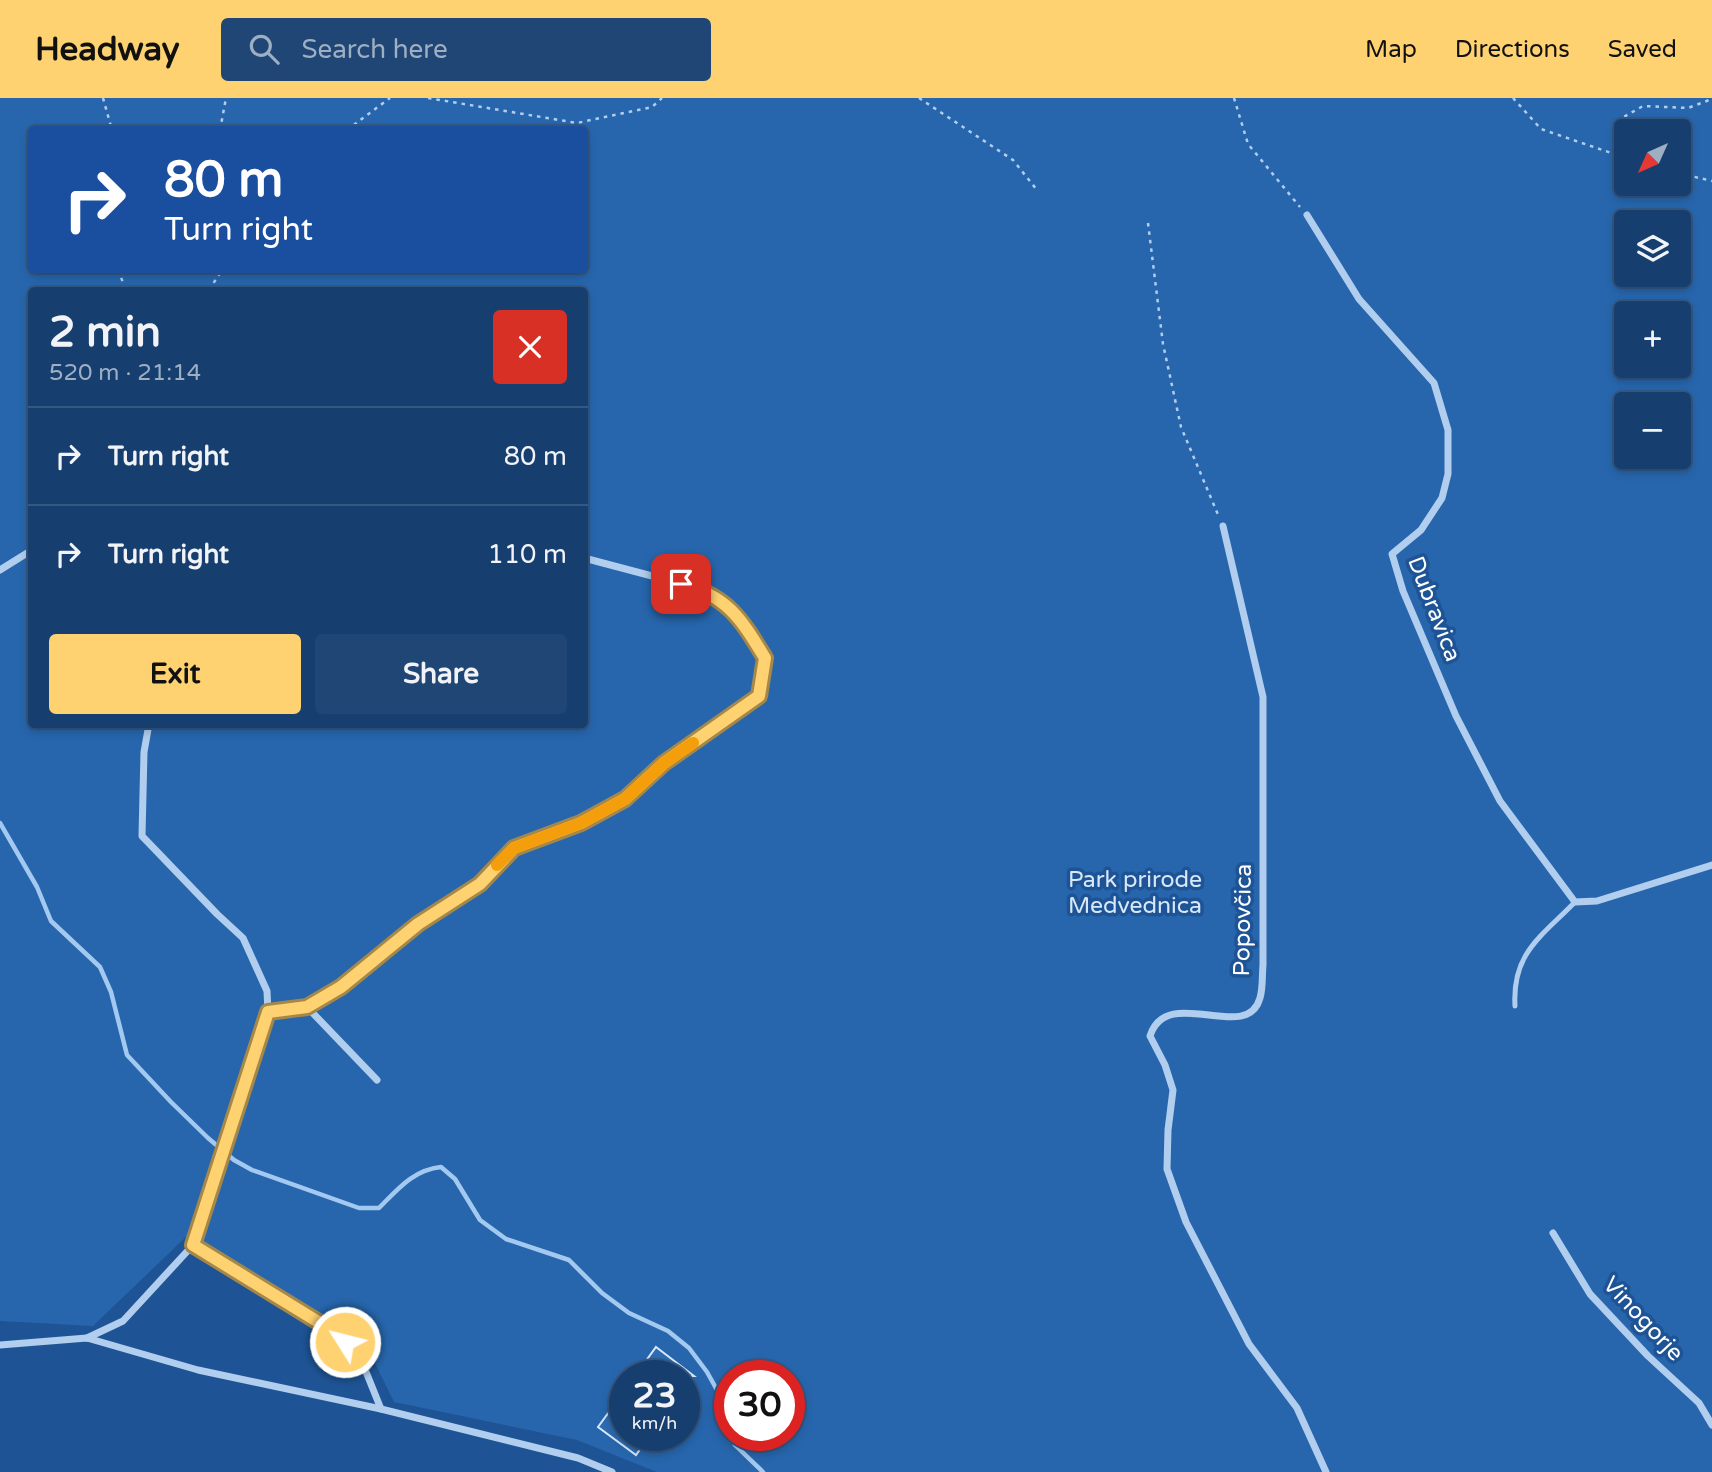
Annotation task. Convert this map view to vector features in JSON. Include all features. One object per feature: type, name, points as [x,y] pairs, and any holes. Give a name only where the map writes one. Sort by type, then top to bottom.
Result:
[{"type":"street","name":"Dubravica","points":[[1307,215],[1359,299],[1434,383],[1448,430],[1448,474],[1442,498],[1421,530],[1392,554],[1403,591],[1456,716],[1500,801],[1575,902]]},
{"type":"street","name":"Popovčica","points":[[1223,526],[1263,697],[1263,965],[1260,1000],[1251,1012],[1240,1018],[1169,1014],[1154,1024],[1150,1036],[1165,1065],[1173,1090],[1167,1169],[1186,1222],[1249,1344],[1297,1408],[1326,1472]]},
{"type":"street","points":[[0,570],[28,552]]},
{"type":"street","points":[[268,1012],[307,1007],[341,987],[418,924],[480,884],[514,848],[581,823],[625,799],[664,763],[759,696],[765,658],[737,613],[705,590],[588,559]]},
{"type":"street","points":[[0,1345],[87,1338],[123,1321],[193,1245],[268,1012],[267,990],[243,938],[142,835],[144,752],[148,728]]},
{"type":"street","points":[[1575,902],[1597,901],[1712,865]]},
{"type":"street","points":[[307,1007],[377,1080]]},
{"type":"street","name":"Vinogorje","points":[[1553,1233],[1590,1294],[1648,1356],[1699,1404],[1712,1425]]},
{"type":"street","points":[[193,1245],[333,1331],[358,1352],[380,1409]]},
{"type":"street","points":[[87,1338],[198,1370],[380,1409],[578,1458],[612,1472]]},
{"type":"lane","points":[[1515,1006],[1514,981],[1527,950],[1575,902]]},
{"type":"path","points":[[103,98],[112,126]]},
{"type":"path","points":[[221,126],[226,98]]},
{"type":"path","points":[[352,126],[390,98]]},
{"type":"path","points":[[428,98],[577,123],[652,107],[662,98]]},
{"type":"path","points":[[919,98],[1013,160],[1037,190]]},
{"type":"path","points":[[1234,98],[1248,144],[1307,215]]},
{"type":"path","points":[[1513,98],[1541,129],[1614,154]]},
{"type":"path","points":[[1622,119],[1643,106],[1688,108],[1712,99]]},
{"type":"path","points":[[1691,176],[1712,181]]},
{"type":"path","points":[[1148,223],[1163,344],[1181,427],[1223,526]]},
{"type":"green space","name":"Park prirode Medvednica","points":[[0,98],[1712,98],[1712,1472],[657,1472],[577,1440],[394,1402],[366,1345],[189,1234],[93,1326],[0,1321]]},
{"type":"building","points":[[656,1347],[673,1360],[647,1360]]},
{"type":"building","points":[[609,1412],[609,1435],[598,1427]]},
{"type":"waterway","points":[[0,823],[37,887],[51,921],[100,967],[111,992],[127,1055],[171,1102],[234,1160],[252,1170],[359,1208],[379,1208],[414,1176],[441,1167],[455,1179],[480,1220],[506,1239],[569,1260],[602,1293],[629,1313],[668,1331],[689,1348],[714,1385]]},
{"type":"waterway","points":[[741,1451],[763,1472]]},
{"type":"slow traffic","points":[[497,865],[514,848],[581,823],[625,799],[664,763],[693,743]]},
{"type":"route","points":[[345,1342],[333,1331],[193,1245],[268,1012],[307,1007],[341,987],[418,924],[480,884],[514,848],[581,823],[625,799],[664,763],[759,696],[765,658],[737,613],[705,590],[681,584]]}]
